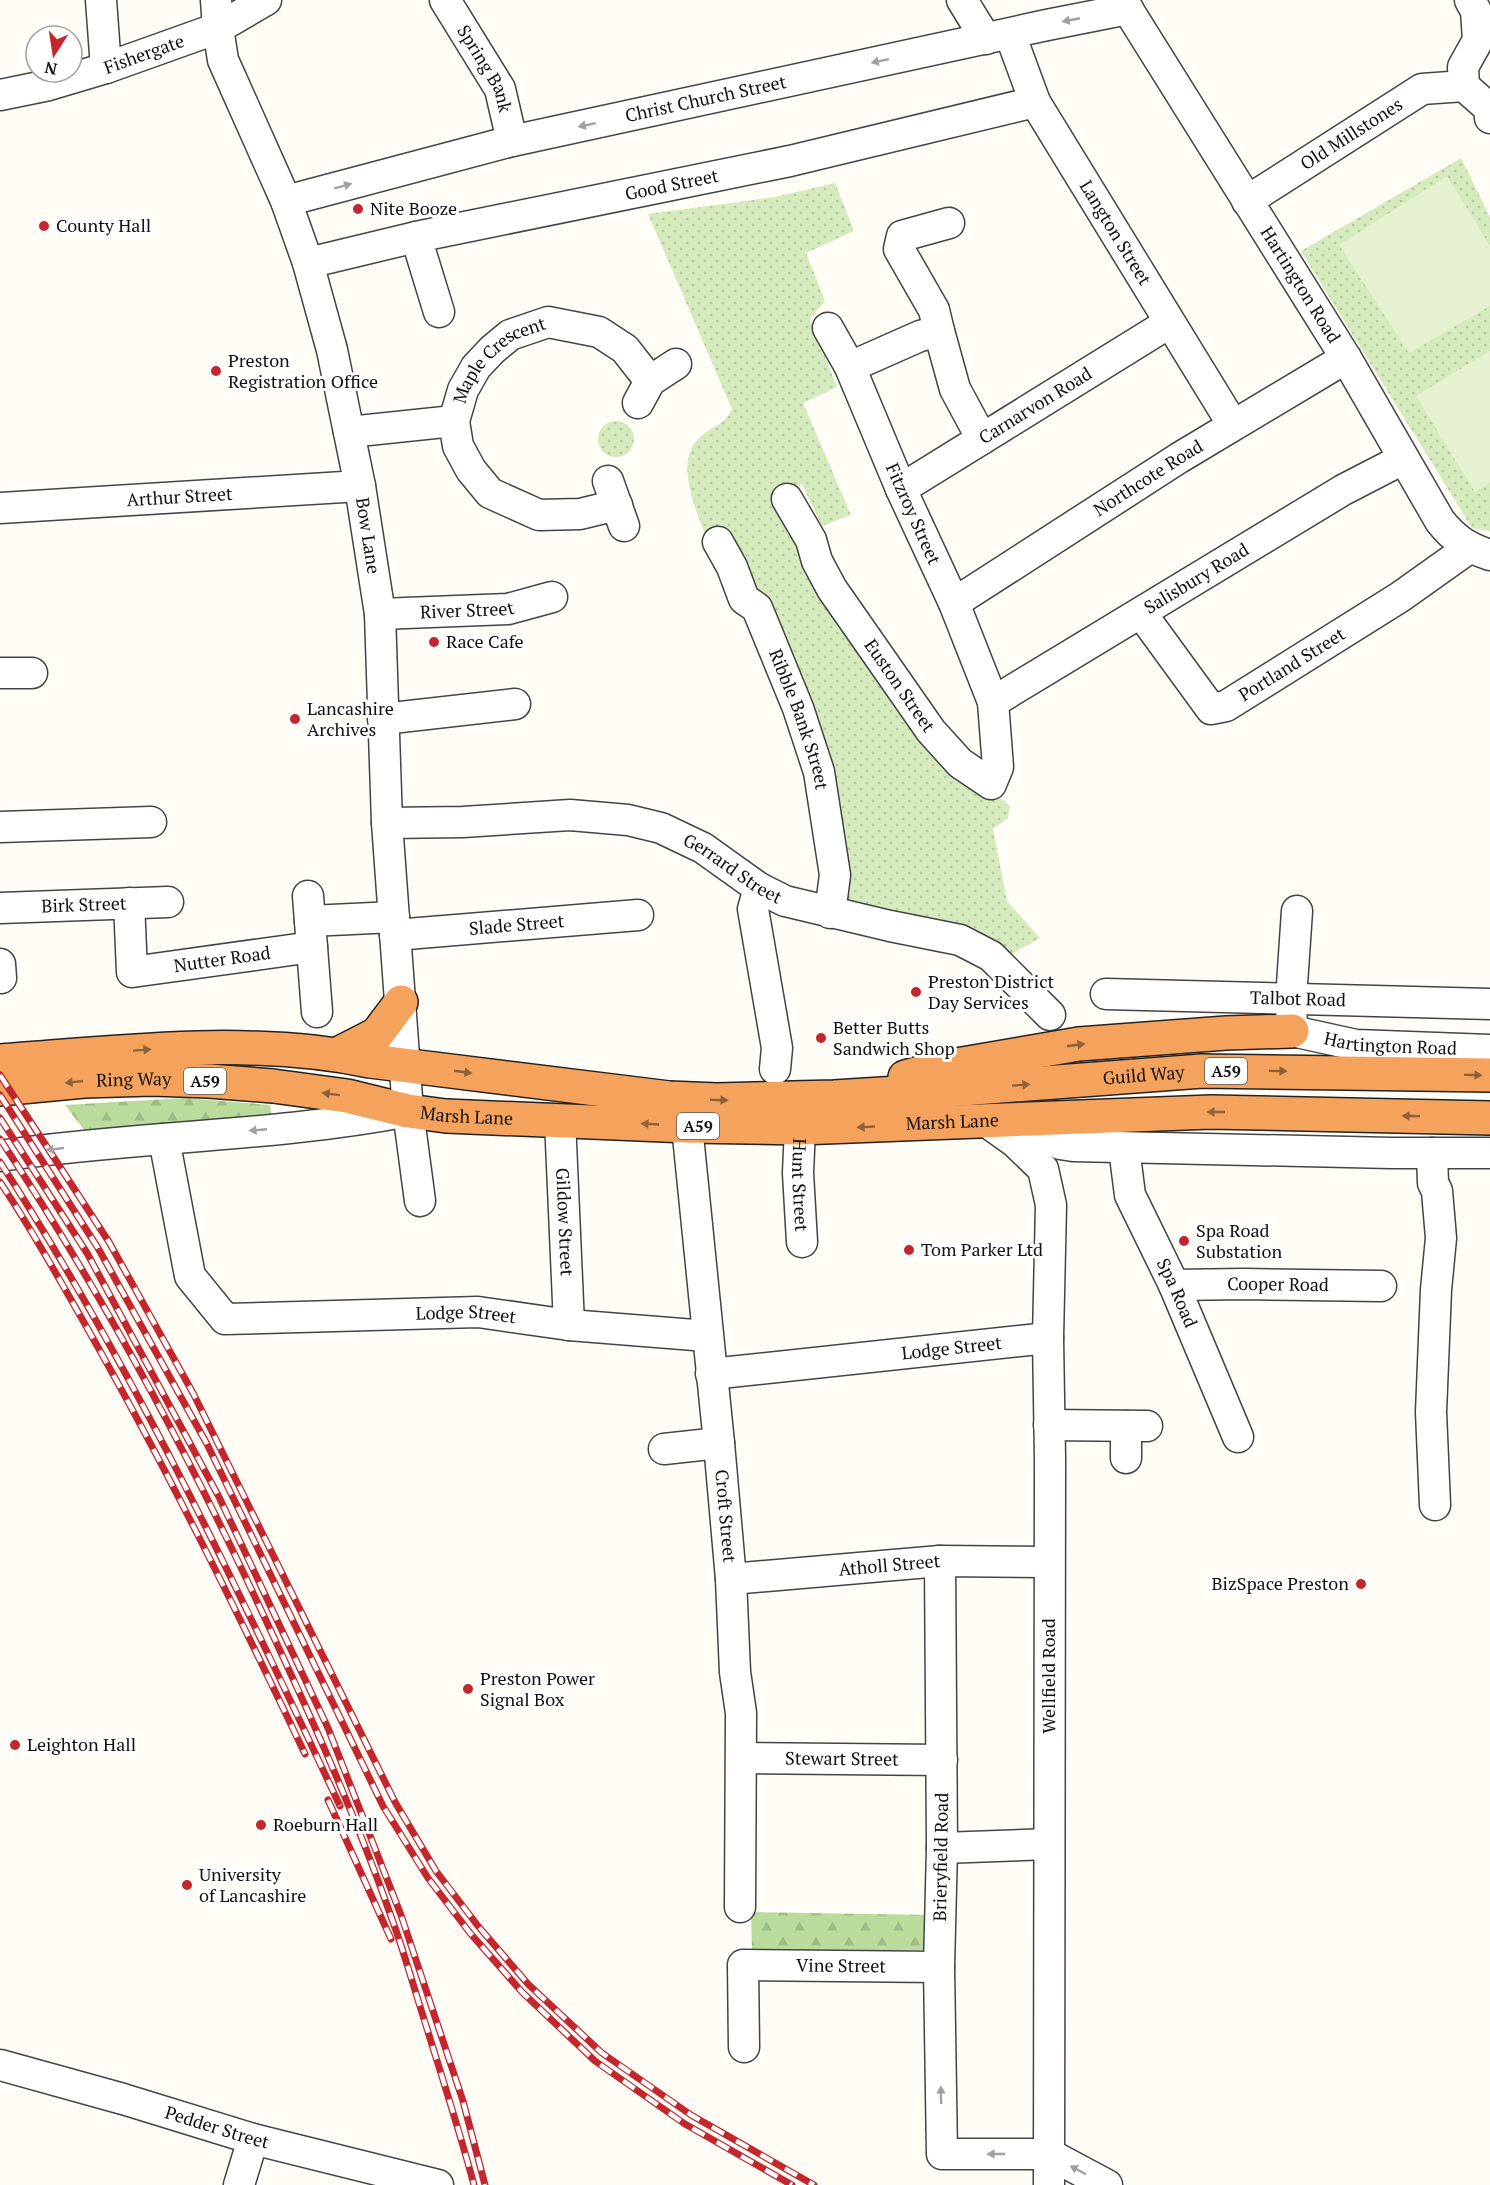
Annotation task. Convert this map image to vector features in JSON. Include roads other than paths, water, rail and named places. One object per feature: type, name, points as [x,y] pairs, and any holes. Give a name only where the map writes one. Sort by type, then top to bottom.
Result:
[{"type":"highway","points":[[338,1054],[376,1034],[401,1002]]},
{"type":"highway","points":[[834,1097],[933,1069],[1079,1044],[1226,1033],[1292,1031]]},
{"type":"highway","name":"Ring Way","points":[[0,1061],[189,1048],[293,1050],[405,1064]]},
{"type":"highway","name":"A59","points":[[405,1064],[669,1098],[728,1100],[834,1097]]},
{"type":"highway","name":"Guild Way","points":[[834,1097],[1202,1071],[1490,1075]]},
{"type":"highway","name":"Ring Way","points":[[0,1089],[84,1081],[152,1079],[208,1081],[347,1096],[408,1111]]},
{"type":"highway","name":"Marsh Lane","points":[[408,1111],[446,1116],[687,1126],[800,1128],[1001,1121]]},
{"type":"highway","name":"Guild Way","points":[[1001,1121],[1211,1112],[1490,1118]]},
{"type":"street","points":[[101,0],[106,68]]},
{"type":"street","name":"Fishergate","points":[[0,94],[49,85],[106,68],[217,14],[266,0]]},
{"type":"street","name":"Spring Bank","points":[[445,0],[500,89],[512,141]]},
{"type":"street","name":"Langton Street","points":[[962,0],[998,36],[1035,102],[1233,425]]},
{"type":"street","points":[[1470,0],[1476,11],[1478,40],[1463,67],[1464,86],[1489,108],[1490,118]]},
{"type":"street","name":"Christ Church Street","points":[[286,201],[512,141],[998,36],[1125,5]]},
{"type":"street","name":"Hartington Road","points":[[1125,5],[1346,358],[1403,459],[1450,535],[1479,552]]},
{"type":"street","name":"Bow Lane","points":[[217,14],[224,60],[286,201],[308,262],[332,350],[360,486],[380,614],[387,824],[405,1064]]},
{"type":"street","name":"Old Millstones","points":[[1247,201],[1422,89],[1464,86]]},
{"type":"street","name":"Good Street","points":[[308,262],[416,237],[790,161],[1035,102]]},
{"type":"street","points":[[949,223],[902,236],[899,249],[934,310],[955,389],[982,439]]},
{"type":"street","points":[[416,237],[439,312]]},
{"type":"street","name":"Maple Crescent","points":[[616,504],[580,514],[538,514],[490,493],[471,470],[458,446],[453,421],[463,390],[476,367],[510,335],[548,322],[598,332],[625,349],[644,392],[676,364]]},
{"type":"street","name":"Carnarvon Road","points":[[901,489],[1169,322]]},
{"type":"street","name":"Fitzroy Street","points":[[828,328],[850,367],[901,489],[954,603],[993,702]]},
{"type":"street","points":[[850,367],[920,336],[939,331]]},
{"type":"street","name":"Northcote Road","points":[[954,603],[1233,425],[1346,358]]},
{"type":"street","name":"Maple Crescent","points":[[350,432],[453,421]]},
{"type":"street","name":"Salisbury Road","points":[[993,702],[1343,490],[1403,459]]},
{"type":"street","name":"Arthur Street","points":[[0,508],[360,486]]},
{"type":"street","name":"Euston Street","points":[[787,499],[811,540],[817,561],[832,589],[931,731],[960,763],[991,784],[998,767],[993,702]]},
{"type":"street","name":"Ribble Bank Street","points":[[718,542],[732,567],[744,599],[757,608],[798,708],[819,772],[835,875],[830,913]]},
{"type":"street","name":"Portland Street","points":[[1141,613],[1211,709],[1226,706],[1400,597],[1479,552]]},
{"type":"street","name":"River Street","points":[[380,614],[508,609],[552,597]]},
{"type":"street","points":[[0,673],[32,673]]},
{"type":"street","points":[[383,719],[515,704]]},
{"type":"street","name":"Gerrard Street","points":[[387,824],[570,815],[628,820],[661,828],[703,848],[759,888],[785,901],[830,913],[960,940],[991,956],[1050,1015]]},
{"type":"street","points":[[0,826],[151,822]]},
{"type":"street","points":[[759,888],[753,909],[784,1055]]},
{"type":"street","name":"Birk Street","points":[[0,908],[168,902]]},
{"type":"street","name":"Nutter Road","points":[[129,903],[132,972],[310,921]]},
{"type":"street","points":[[1292,1031],[1291,999],[1297,911]]},
{"type":"street","name":"Slade Street","points":[[310,921],[394,926],[638,915]]},
{"type":"street","points":[[310,921],[317,1012]]},
{"type":"street","points":[[0,964],[1,978]]},
{"type":"street","name":"Talbot Road","points":[[1106,994],[1490,1004]]},
{"type":"street","name":"Hartington Road","points":[[1292,1031],[1356,1045],[1490,1050]]},
{"type":"street","name":"Marsh Lane","points":[[0,1156],[52,1149],[352,1121],[408,1111],[405,1064]]},
{"type":"street","points":[[408,1111],[420,1201]]},
{"type":"street","name":"Gildow Street","points":[[560,1120],[569,1325]]},
{"type":"street","points":[[1001,1121],[1015,1142],[1043,1168],[1073,1146]]},
{"type":"street","name":"Marsh Lane","points":[[1001,1121],[1060,1144],[1073,1146],[1490,1153]]},
{"type":"street","name":"Croft Street","points":[[687,1126],[719,1443],[731,1579],[735,1672],[741,1713],[740,1906]]},
{"type":"street","name":"Hunt Street","points":[[800,1128],[798,1173],[802,1242]]},
{"type":"street","name":"Lodge Street","points":[[164,1139],[189,1276],[225,1318],[478,1312],[569,1325],[707,1336]]},
{"type":"street","name":"Spa Road","points":[[1124,1148],[1130,1195],[1174,1285],[1238,1437]]},
{"type":"street","points":[[1432,1153],[1433,1184],[1437,1191],[1441,1238],[1436,1290],[1431,1412],[1435,1505]]},
{"type":"street","name":"Wellfield Road","points":[[1043,1168],[1051,1205],[1048,1338],[1049,2185]]},
{"type":"street","name":"Cooper Road","points":[[1174,1285],[1381,1286]]},
{"type":"street","name":"Lodge Street","points":[[711,1374],[1048,1338]]},
{"type":"street","points":[[1049,1425],[1137,1426],[1126,1458]]},
{"type":"street","points":[[664,1449],[719,1443]]},
{"type":"street","name":"Atholl Street","points":[[731,1579],[940,1561],[1049,1562]]},
{"type":"street","name":"Brieryfield Road","points":[[940,1561],[942,1848],[939,1967],[942,2154],[1049,2154]]},
{"type":"street","name":"Stewart Street","points":[[742,1758],[942,1760]]},
{"type":"street","points":[[942,1848],[1048,1844]]},
{"type":"street","name":"Vine Street","points":[[744,2047],[743,1965],[939,1967]]},
{"type":"street","name":"Pedder Street","points":[[0,2065],[123,2099],[253,2139],[438,2185]]},
{"type":"street","points":[[239,2185],[253,2139]]},
{"type":"street","points":[[1049,2154],[1107,2185]]},
{"type":"railway","points":[[0,1075],[109,1242],[193,1393],[395,1802],[436,1871],[478,1926],[528,1984],[602,2053],[691,2115],[814,2185]]},
{"type":"railway","points":[[0,1095],[98,1248],[207,1444],[383,1806],[428,1878],[470,1933],[522,1992],[595,2061],[685,2124],[792,2185]]},
{"type":"railway","points":[[0,1118],[87,1253],[219,1497],[328,1728],[401,1915],[463,2101],[485,2185]]},
{"type":"railway","points":[[0,1139],[68,1245],[131,1354],[219,1522],[305,1704],[342,1789],[396,1931],[474,2185]]},
{"type":"railway","points":[[0,1162],[94,1318],[181,1478],[340,1806]]},
{"type":"railway","points":[[0,1182],[55,1271],[144,1431],[305,1754]]},
{"type":"railway","points":[[328,1800],[391,1939]]},
{"type":"place","name":"Nite Booze","points":[[358,209]]},
{"type":"place","name":"County Hall","points":[[44,226]]},
{"type":"place","name":"Preston Registration Office","points":[[216,371]]},
{"type":"place","name":"Race Cafe","points":[[434,642]]},
{"type":"place","name":"Lancashire Archives","points":[[295,719]]},
{"type":"place","name":"Preston District Day Services","points":[[916,992]]},
{"type":"place","name":"Better Butts Sandwich Shop","points":[[821,1038]]},
{"type":"place","name":"Spa Road Substation","points":[[1184,1241]]},
{"type":"place","name":"Tom Parker Ltd","points":[[909,1250]]},
{"type":"place","name":"BizSpace Preston","points":[[1361,1584]]},
{"type":"place","name":"Preston Power Signal Box","points":[[468,1689]]},
{"type":"place","name":"Leighton Hall","points":[[15,1745]]},
{"type":"place","name":"Roeburn Hall","points":[[261,1825]]},
{"type":"place","name":"University of Lancashire","points":[[187,1885]]}]
